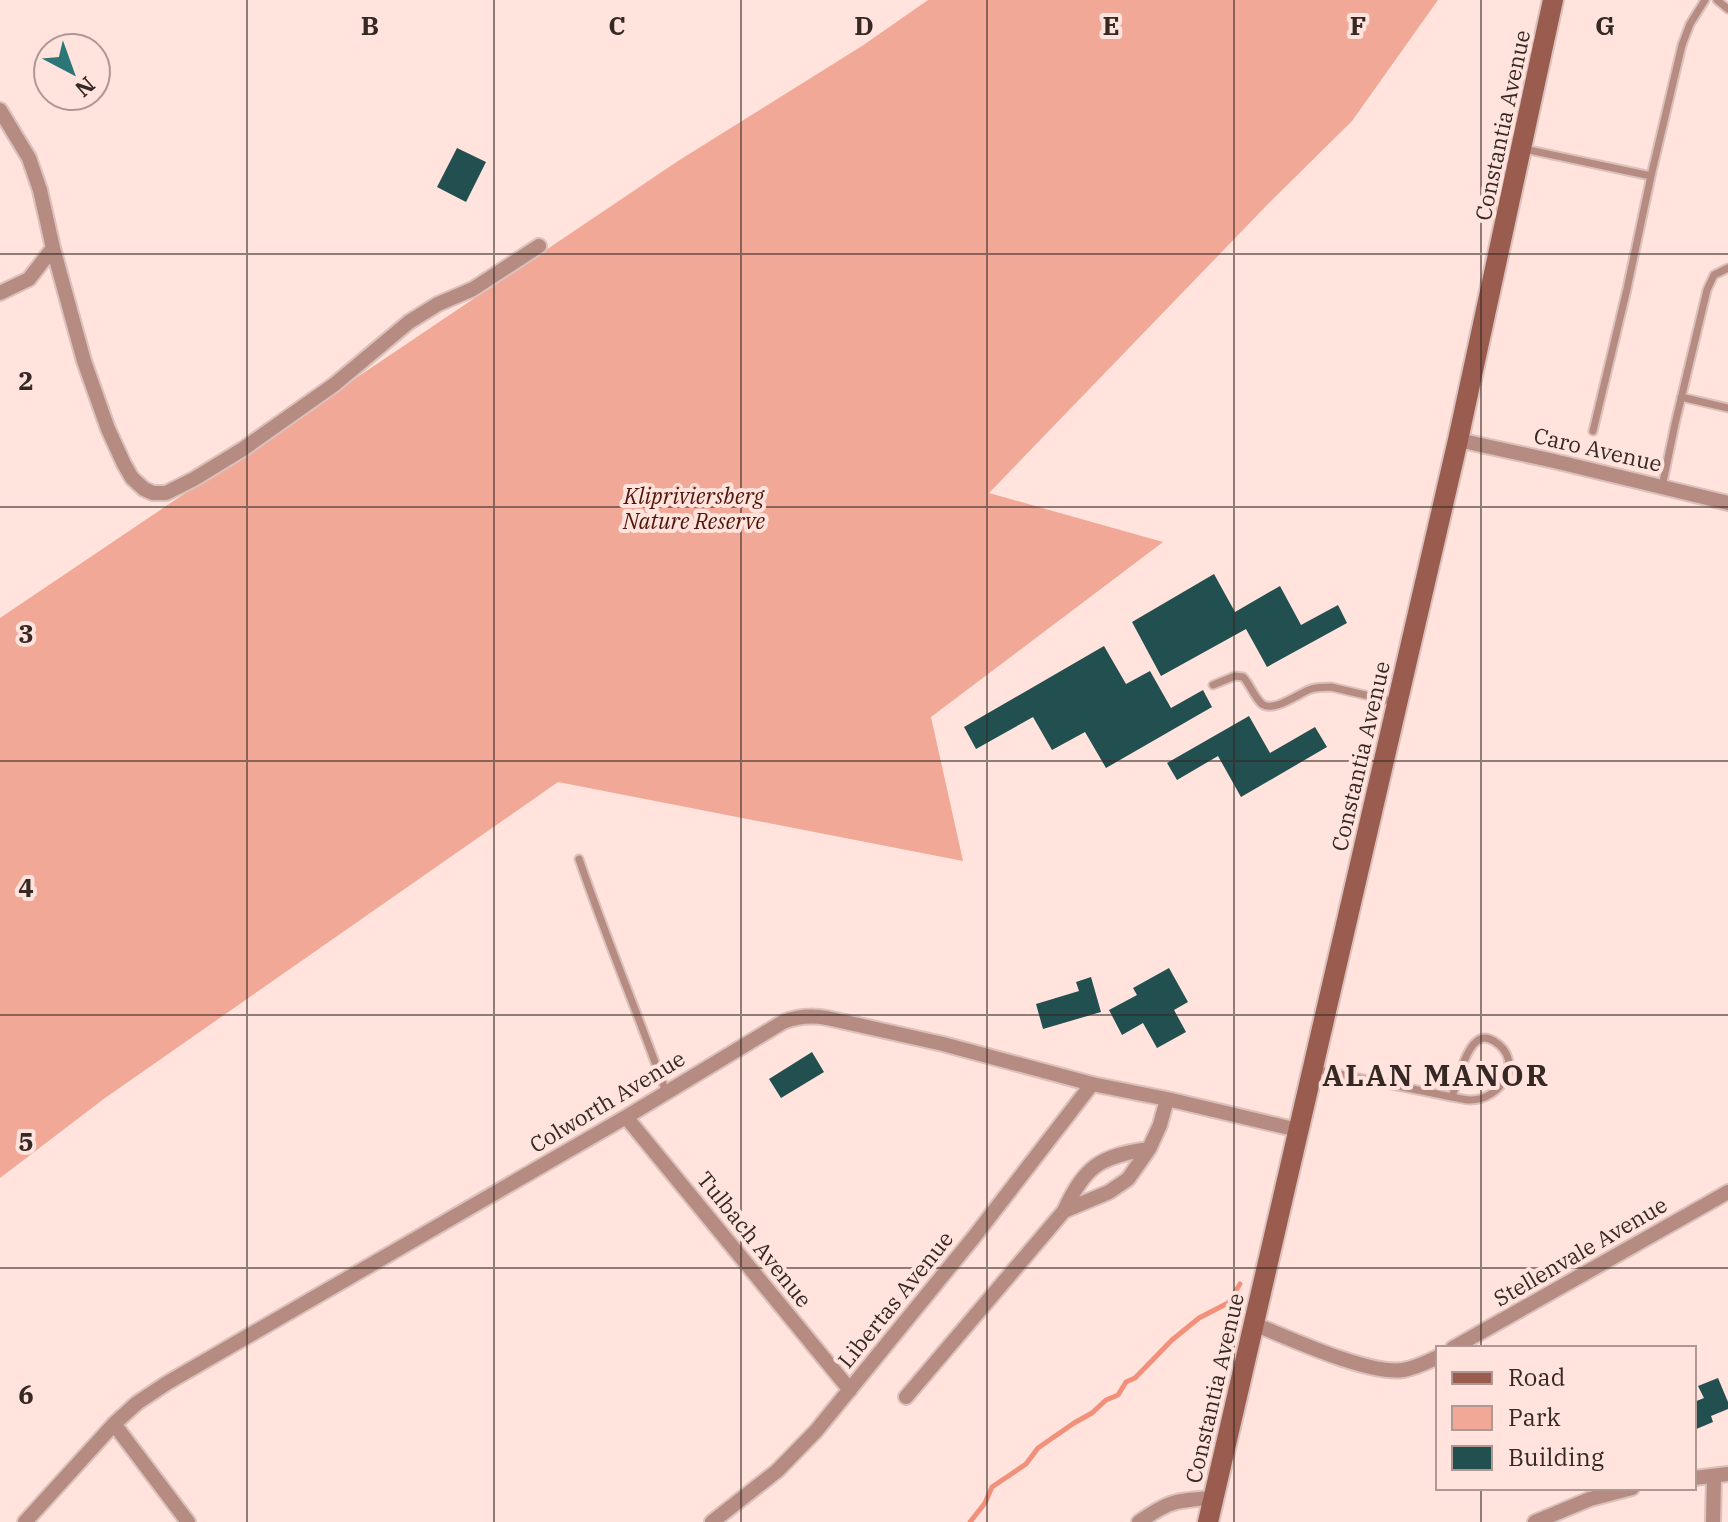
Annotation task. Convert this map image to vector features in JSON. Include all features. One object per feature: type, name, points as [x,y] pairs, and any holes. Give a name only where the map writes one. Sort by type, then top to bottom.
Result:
[{"type":"street","name":"Constantia Avenue","points":[[1208,1522],[1458,440],[1553,0]]},
{"type":"street","points":[[0,110],[29,158],[40,190],[84,361],[108,429],[132,478],[153,493],[166,493],[230,457],[335,384],[409,322],[438,304],[473,289],[539,246]]},
{"type":"street","points":[[0,293],[29,279],[53,248]]},
{"type":"street","name":"Caro Avenue","points":[[1458,440],[1728,503]]},
{"type":"street","name":"Colworth Avenue","points":[[25,1522],[114,1424],[137,1403],[167,1383],[795,1017],[817,1016],[943,1044],[1092,1084],[1298,1130]]},
{"type":"street","name":"Libertas Avenue","points":[[712,1522],[777,1471],[816,1431],[974,1237],[1092,1084]]},
{"type":"street","points":[[1064,1211],[1109,1192],[1128,1179],[1149,1149],[1167,1099]]},
{"type":"street","name":"Tulbach Avenue","points":[[626,1117],[850,1390]]},
{"type":"street","points":[[906,1397],[1064,1211],[1075,1188],[1087,1174],[1119,1153],[1149,1149]]},
{"type":"street","name":"Stellenvale Avenue","points":[[1457,1346],[1728,1192]]},
{"type":"street","points":[[1254,1324],[1373,1368],[1402,1370],[1436,1358]]},
{"type":"street","points":[[114,1424],[188,1522]]},
{"type":"street","points":[[1696,1478],[1721,1475],[1713,1522]]},
{"type":"street","points":[[1535,1522],[1590,1499],[1624,1490]]},
{"type":"street","points":[[1139,1522],[1167,1504],[1213,1498]]},
{"type":"lane","points":[[1593,431],[1682,45],[1690,24],[1705,0]]},
{"type":"lane","points":[[1717,0],[1728,9]]},
{"type":"lane","points":[[1522,148],[1651,176]]},
{"type":"lane","points":[[1662,487],[1711,280],[1718,272],[1728,268]]},
{"type":"lane","points":[[1681,397],[1728,408]]},
{"type":"lane","points":[[1213,685],[1235,676],[1243,677],[1262,704],[1269,707],[1322,687],[1397,703]]},
{"type":"lane","points":[[579,859],[666,1092]]},
{"type":"lane","points":[[1312,1069],[1452,1097],[1470,1100],[1488,1095],[1504,1082],[1509,1064],[1503,1049],[1487,1038],[1475,1042],[1452,1097]]},
{"type":"green space","name":"Klipriviersberg Nature Reserve","points":[[928,0],[1438,0],[1352,121],[989,493],[1163,542],[931,717],[963,861],[558,782],[105,1098],[0,1178],[0,618],[678,161],[862,46]]},
{"type":"building","points":[[457,148],[486,162],[466,202],[437,187]]},
{"type":"building","points":[[1214,574],[1235,612],[1280,586],[1301,625],[1338,605],[1347,623],[1267,667],[1246,629],[1161,676],[1132,622]]},
{"type":"building","points":[[1104,646],[1126,684],[1150,671],[1171,708],[1203,690],[1212,707],[1106,768],[1085,732],[1052,750],[1033,717],[976,749],[964,727]]},
{"type":"building","points":[[1249,716],[1270,753],[1315,727],[1327,747],[1241,797],[1218,756],[1177,780],[1167,763]]},
{"type":"building","points":[[1169,968],[1188,1002],[1174,1010],[1186,1032],[1157,1048],[1143,1023],[1122,1035],[1109,1010],[1137,995],[1133,988]]},
{"type":"building","points":[[1091,977],[1101,1012],[1043,1029],[1036,1004],[1079,991],[1076,982]]},
{"type":"building","points":[[812,1052],[824,1072],[781,1098],[769,1079]]},
{"type":"building","points":[[1718,1378],[1728,1409],[1711,1416],[1713,1422],[1696,1429],[1696,1401],[1704,1398],[1698,1386]]},
{"type":"waterway","points":[[970,1522],[985,1503],[992,1487],[1026,1464],[1038,1448],[1092,1413],[1106,1400],[1118,1395],[1126,1382],[1135,1378],[1172,1340],[1199,1318],[1228,1303],[1240,1284]]},
{"type":"district","name":"ALAN MANOR","points":[[1436,1074]]}]
